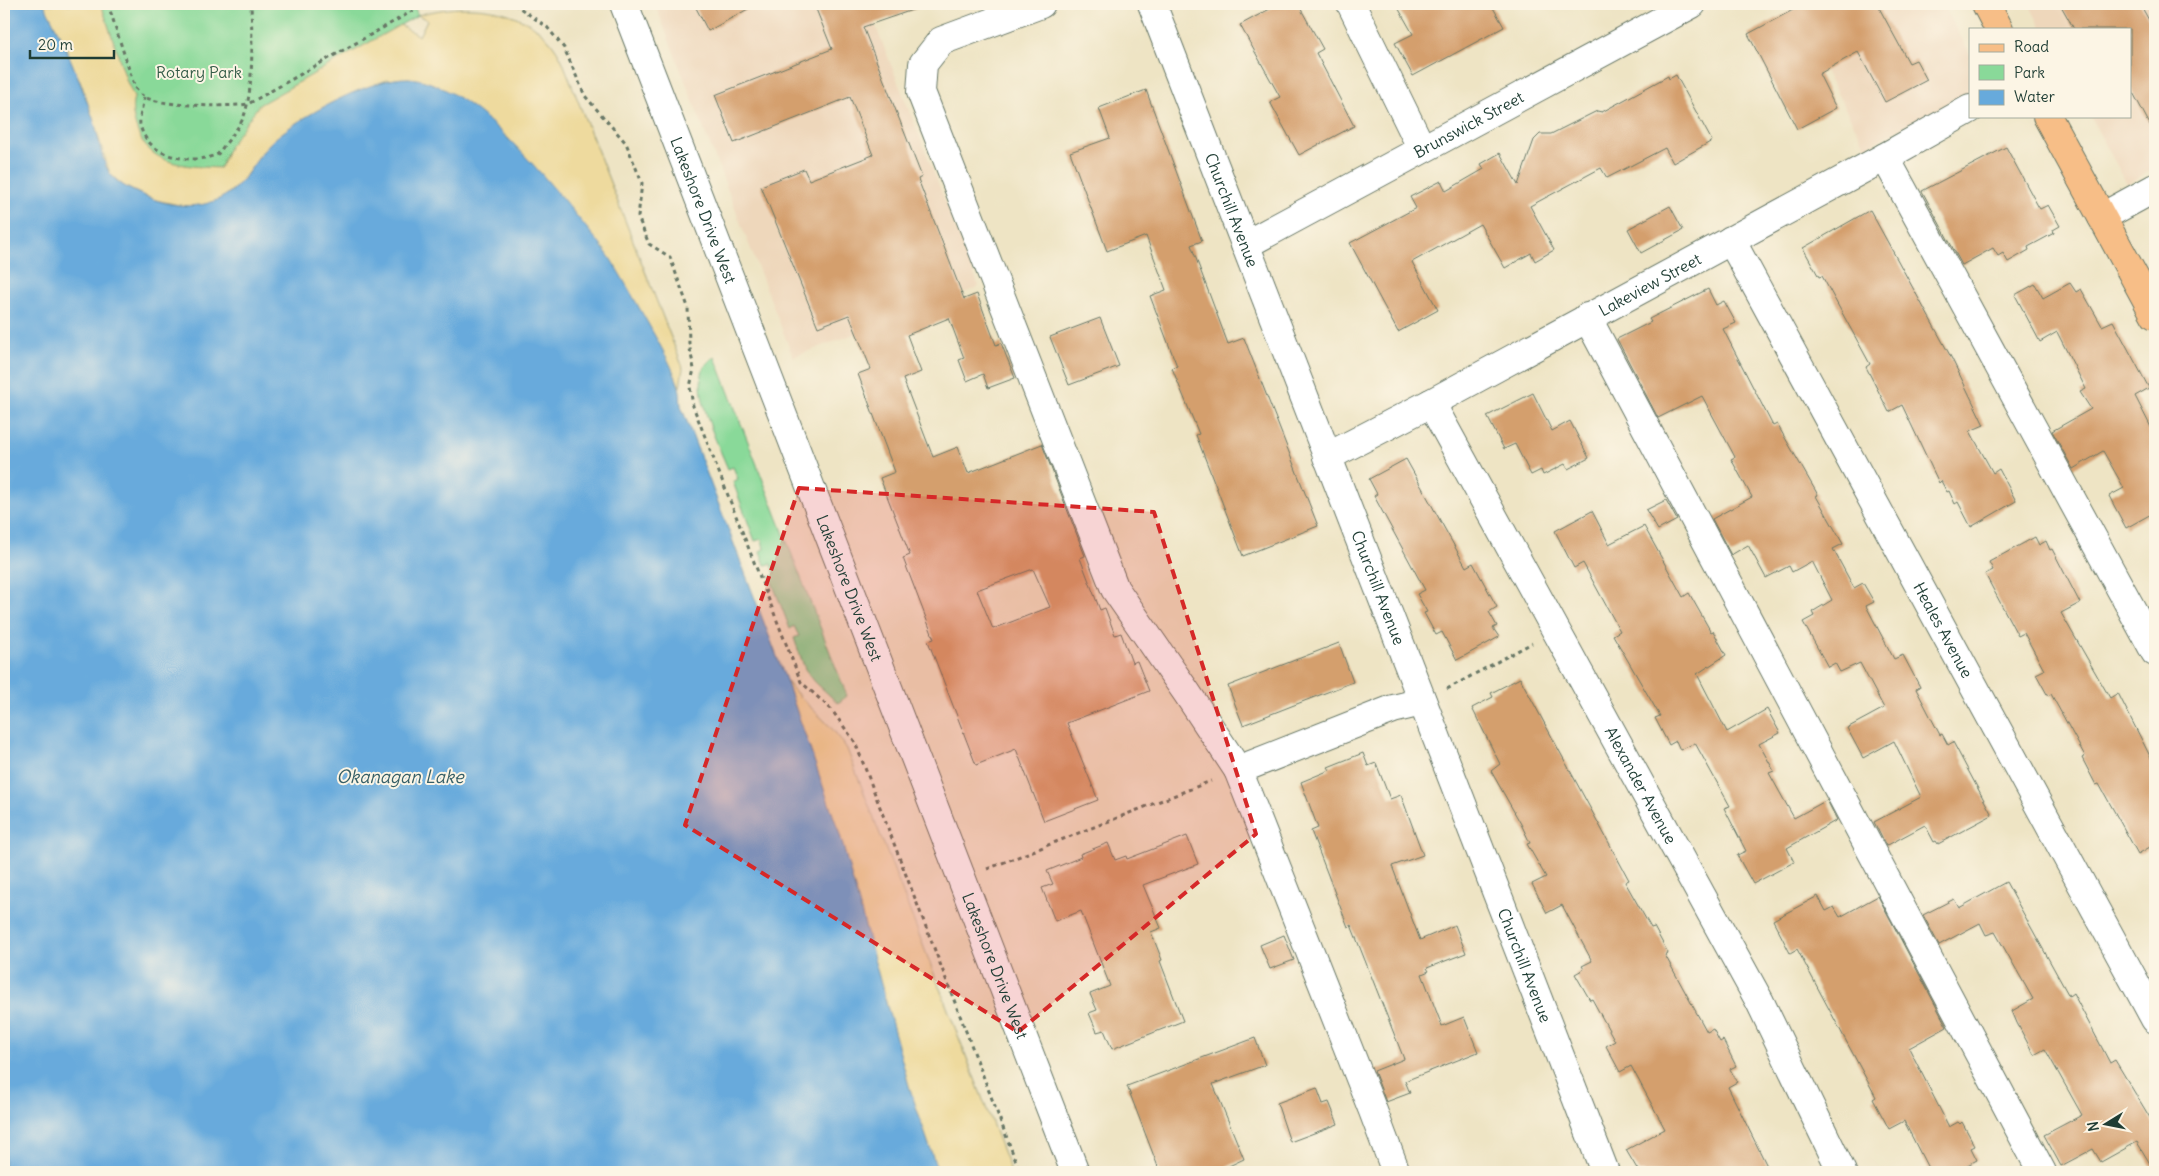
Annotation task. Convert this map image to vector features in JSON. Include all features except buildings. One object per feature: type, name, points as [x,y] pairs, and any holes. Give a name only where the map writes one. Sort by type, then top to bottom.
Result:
[{"type":"main road","points":[[1986,4],[1998,28]]},
{"type":"main road","points":[[2048,118],[2155,314]]},
{"type":"street","name":"Lakeshore Drive West","points":[[624,4],[1075,1172]]},
{"type":"street","points":[[1041,4],[941,41],[923,64],[921,92],[1115,589],[1238,770],[1370,1101],[1396,1172]]},
{"type":"street","name":"Churchill Avenue","points":[[1152,4],[1605,1172]]},
{"type":"street","points":[[1352,4],[1422,150]]},
{"type":"street","name":"Brunswick Street","points":[[1245,245],[1692,4]]},
{"type":"street","name":"Lakeview Street","points":[[1327,456],[1431,403],[1969,110]]},
{"type":"street","points":[[1885,157],[2155,652]]},
{"type":"street","points":[[2102,217],[2155,188]]},
{"type":"street","name":"Heales Avenue","points":[[1731,240],[2155,1018]]},
{"type":"street","points":[[1587,318],[2042,1172]]},
{"type":"street","name":"Alexander Avenue","points":[[1431,403],[1760,1002],[1842,1172]]},
{"type":"street","points":[[1238,770],[1393,709],[1422,702]]},
{"type":"path","points":[[108,4],[135,88],[144,97],[155,101],[222,107],[248,104],[425,4]]},
{"type":"path","points":[[144,97],[140,124],[147,141],[164,154],[182,159],[212,157],[218,154],[244,118],[248,104],[252,45],[251,4]]},
{"type":"path","points":[[514,4],[548,27],[564,48],[585,96],[626,142],[642,183],[638,217],[649,244],[670,257],[688,307],[689,344],[694,369],[690,387],[693,406],[801,682],[831,709],[855,742],[1020,1172]]},
{"type":"path","points":[[1422,702],[1556,630]]},
{"type":"path","points":[[963,880],[1238,770]]},
{"type":"highlighted area","points":[[799,488],[1154,512],[1256,834],[1018,1032],[685,825]]},
{"type":"shaded area","points":[[655,4],[867,4],[979,287],[793,357]]},
{"type":"shaded area","points":[[1789,4],[1943,4],[1969,52],[1969,93],[1866,147]]},
{"type":"shaded area","points":[[2029,4],[2155,4],[2155,168],[2127,184],[2091,118],[2132,118],[2132,28],[2041,28]]},
{"type":"green space","name":"Rotary Park","points":[[101,4],[413,4],[418,15],[259,105],[229,147],[220,168],[181,165],[169,162],[149,150],[136,127],[133,116],[134,97],[127,82]]},
{"type":"green space","points":[[715,357],[847,696],[838,703],[815,682],[805,669],[794,638],[799,636],[794,626],[790,629],[770,577],[775,574],[771,564],[765,565],[760,551],[764,549],[762,539],[755,541],[733,482],[738,479],[733,467],[728,469],[711,428],[705,410],[701,378],[705,365]]},
{"type":"sand","points":[[44,4],[101,4],[127,82],[134,97],[133,116],[136,127],[149,150],[169,161],[194,166],[220,168],[229,147],[259,105],[400,25],[419,36],[427,20],[418,15],[438,10],[480,8],[519,18],[536,28],[550,42],[562,60],[683,368],[680,387],[659,344],[611,260],[550,184],[508,138],[409,78],[387,80],[331,103],[296,123],[270,144],[240,183],[225,196],[214,202],[199,206],[184,206],[151,199],[124,186],[110,174],[82,85]]},
{"type":"sand","points":[[786,680],[801,698],[833,729],[847,749],[1011,1172],[938,1172],[909,1086],[840,835]]},
{"type":"water","name":"Okanagan Lake","points":[[4,4],[44,4],[65,46],[83,91],[109,172],[122,185],[145,196],[174,205],[186,206],[209,203],[231,192],[248,174],[269,144],[296,123],[356,91],[394,79],[409,78],[431,83],[455,95],[478,112],[523,154],[599,243],[612,261],[666,355],[680,389],[681,406],[786,680],[840,835],[909,1086],[938,1172],[4,1172]]}]
